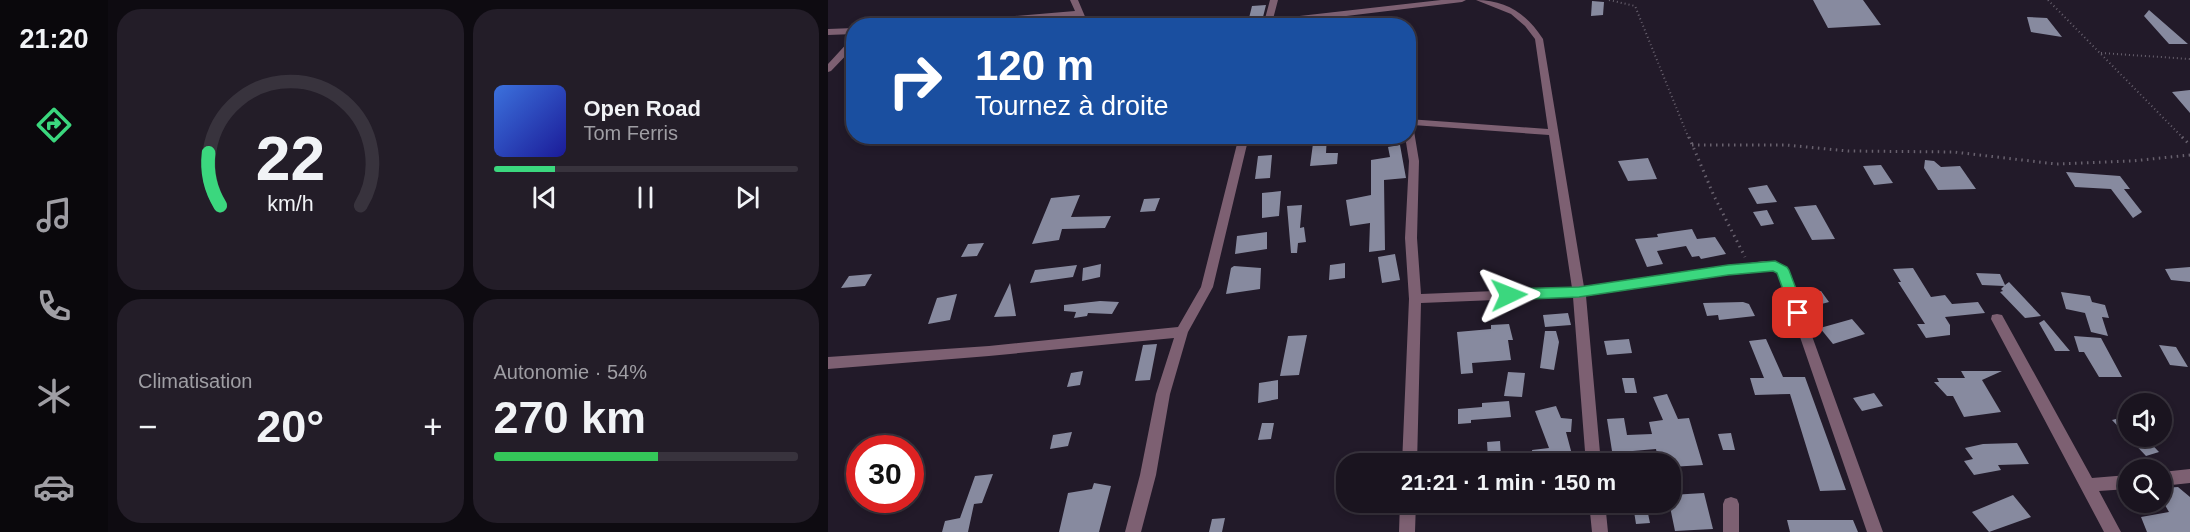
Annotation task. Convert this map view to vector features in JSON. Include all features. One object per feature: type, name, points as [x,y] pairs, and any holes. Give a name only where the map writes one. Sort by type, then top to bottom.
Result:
[{"type":"street","points":[[1074,0],[1081,18]]},
{"type":"street","points":[[1269,18],[1274,0]]},
{"type":"street","points":[[1316,18],[1462,0]]},
{"type":"street","points":[[1480,0],[1496,3],[1516,13],[1531,25],[1539,39],[1579,292],[1593,453]]},
{"type":"street","points":[[1022,18],[1079,13]]},
{"type":"street","points":[[828,32],[846,31]]},
{"type":"street","points":[[828,69],[846,50]]},
{"type":"street","points":[[1416,122],[1552,132]]},
{"type":"street","points":[[1133,532],[1148,475],[1163,393],[1182,332],[1207,287],[1242,144]]},
{"type":"street","points":[[1410,453],[1415,298],[1411,238],[1414,161],[1412,144]]},
{"type":"street","points":[[1415,298],[1579,292],[1750,267],[1775,266],[1783,270],[1875,532]]},
{"type":"street","points":[[1997,319],[2113,532]]},
{"type":"street","points":[[828,363],[988,351],[1182,332]]},
{"type":"street","points":[[2172,478],[2190,476]]},
{"type":"street","points":[[2088,485],[2118,483]]},
{"type":"street","points":[[1731,504],[1731,532]]},
{"type":"street","points":[[1407,532],[1408,513]]},
{"type":"street","points":[[1598,513],[1600,532]]},
{"type":"path","points":[[1609,0],[1635,6],[1660,61],[1692,145],[1750,267]]},
{"type":"path","points":[[2048,0],[2190,145]]},
{"type":"path","points":[[2099,53],[2190,59]]},
{"type":"path","points":[[1692,145],[1786,144],[1848,151],[1954,152],[2056,164],[2132,161],[2190,155]]},
{"type":"building","points":[[1813,0],[1863,0],[1881,25],[1828,28]]},
{"type":"building","points":[[1592,1],[1604,2],[1603,15],[1591,16]]},
{"type":"building","points":[[1266,5],[1263,18],[1249,18],[1252,6]]},
{"type":"building","points":[[2149,10],[2188,44],[2169,44],[2144,16]]},
{"type":"building","points":[[2027,17],[2047,18],[2062,37],[2031,32]]},
{"type":"building","points":[[2190,90],[2190,113],[2172,92]]},
{"type":"building","points":[[1313,144],[1327,144],[1326,153],[1338,153],[1337,164],[1310,166]]},
{"type":"building","points":[[1400,145],[1406,178],[1384,180],[1385,250],[1369,252],[1370,223],[1350,226],[1346,200],[1371,195],[1371,160],[1390,157],[1388,147]]},
{"type":"building","points":[[1272,155],[1270,178],[1255,179],[1258,156]]},
{"type":"building","points":[[1648,158],[1657,179],[1628,181],[1618,161]]},
{"type":"building","points":[[1925,160],[1934,161],[1941,167],[1960,166],[1976,189],[1938,190],[1924,168]]},
{"type":"building","points":[[1881,165],[1893,183],[1874,185],[1863,166]]},
{"type":"building","points":[[2066,172],[2120,176],[2130,189],[2124,189],[2142,212],[2133,218],[2111,189],[2075,187]]},
{"type":"building","points":[[1767,185],[1777,202],[1757,204],[1748,188]]},
{"type":"building","points":[[1281,191],[1279,216],[1262,218],[1262,193]]},
{"type":"building","points":[[1080,195],[1071,217],[1111,216],[1105,228],[1062,229],[1059,240],[1032,244],[1051,198]]},
{"type":"building","points":[[1160,198],[1155,211],[1140,212],[1144,199]]},
{"type":"building","points":[[1302,205],[1300,228],[1304,227],[1306,242],[1298,243],[1297,253],[1291,253],[1287,206]]},
{"type":"building","points":[[1816,205],[1835,239],[1812,240],[1794,207]]},
{"type":"building","points":[[1767,210],[1774,224],[1761,226],[1753,212]]},
{"type":"building","points":[[1692,229],[1697,239],[1715,237],[1726,254],[1701,259],[1699,256],[1692,257],[1686,246],[1657,251],[1663,264],[1647,267],[1635,239],[1658,237],[1657,234]]},
{"type":"building","points":[[1267,232],[1267,249],[1235,254],[1237,236]]},
{"type":"building","points":[[984,243],[977,256],[961,257],[968,244]]},
{"type":"building","points":[[1395,254],[1400,280],[1382,283],[1378,257]]},
{"type":"building","points":[[1345,263],[1345,278],[1329,280],[1330,265]]},
{"type":"building","points":[[1101,264],[1100,277],[1082,281],[1083,268]]},
{"type":"building","points":[[1077,265],[1073,277],[1030,283],[1035,270]]},
{"type":"building","points":[[1234,266],[1261,268],[1260,289],[1226,294],[1231,268]]},
{"type":"building","points":[[2190,267],[2190,282],[2171,280],[2165,269]]},
{"type":"building","points":[[1913,268],[1931,297],[1945,295],[1952,304],[1978,302],[1985,313],[1945,317],[1950,325],[1950,335],[1926,338],[1917,324],[1925,324],[1898,282],[1901,282],[1893,269]]},
{"type":"building","points":[[1976,273],[2000,274],[2005,285],[2009,282],[2041,316],[2025,318],[2000,292],[2003,291],[2001,289],[2004,286],[1982,285]]},
{"type":"building","points":[[872,274],[865,286],[841,288],[849,276]]},
{"type":"building","points":[[1010,283],[1016,316],[994,317]]},
{"type":"building","points":[[1821,291],[1829,302],[1814,306],[1806,295]]},
{"type":"building","points":[[2061,292],[2090,296],[2092,302],[2105,305],[2109,318],[2102,317],[2108,336],[2091,332],[2085,313],[2066,309]]},
{"type":"building","points":[[957,294],[950,320],[928,324],[937,298]]},
{"type":"building","points":[[1100,301],[1119,302],[1112,314],[1088,313],[1087,316],[1074,318],[1076,312],[1064,311],[1064,305]]},
{"type":"building","points":[[1743,302],[1749,304],[1755,316],[1719,320],[1718,315],[1707,316],[1703,303]]},
{"type":"building","points":[[1568,313],[1571,325],[1545,327],[1543,315]]},
{"type":"building","points":[[1852,319],[1865,334],[1833,344],[1820,328]]},
{"type":"building","points":[[2044,320],[2070,351],[2055,351],[2039,323]]},
{"type":"building","points":[[1509,324],[1513,340],[1508,340],[1511,360],[1472,363],[1473,373],[1461,374],[1457,332],[1491,329],[1491,325]]},
{"type":"building","points":[[1545,331],[1556,331],[1559,342],[1554,370],[1540,368]]},
{"type":"building","points":[[1307,335],[1299,375],[1280,376],[1288,336]]},
{"type":"building","points":[[2074,336],[2101,338],[2122,377],[2099,377],[2084,352],[2079,352]]},
{"type":"building","points":[[1629,339],[1632,353],[1607,355],[1604,341]]},
{"type":"building","points":[[1766,339],[1783,377],[1805,377],[1846,490],[1820,491],[1790,394],[1755,395],[1750,378],[1764,378],[1749,341]]},
{"type":"building","points":[[1157,344],[1150,380],[1135,381],[1143,345]]},
{"type":"building","points":[[2159,345],[2176,347],[2188,367],[2170,365]]},
{"type":"building","points":[[1083,371],[1080,385],[1067,387],[1071,373]]},
{"type":"building","points":[[1961,371],[2002,371],[1982,380],[2001,412],[1964,417],[1953,396],[1947,396],[1934,382],[1939,382],[1937,378],[1965,378]]},
{"type":"building","points":[[1508,372],[1525,373],[1522,397],[1504,396]]},
{"type":"building","points":[[1622,378],[1634,378],[1637,393],[1625,393]]},
{"type":"building","points":[[1278,380],[1278,399],[1258,403],[1259,383]]},
{"type":"building","points":[[1874,393],[1883,406],[1862,411],[1853,398]]},
{"type":"building","points":[[1667,394],[1678,419],[1689,418],[1703,465],[1681,466],[1681,453],[1657,453],[1656,449],[1608,453],[1608,451],[1612,451],[1607,419],[1624,418],[1627,435],[1652,434],[1649,422],[1663,420],[1653,397]]},
{"type":"building","points":[[1509,401],[1511,417],[1471,420],[1471,423],[1458,424],[1458,409],[1482,407],[1482,403]]},
{"type":"building","points":[[1556,406],[1561,418],[1572,419],[1571,432],[1566,432],[1572,453],[1532,453],[1532,450],[1549,448],[1535,411]]},
{"type":"building","points":[[2118,418],[2118,426],[2112,420]]},
{"type":"building","points":[[1262,423],[1274,423],[1271,439],[1258,440]]},
{"type":"building","points":[[1072,432],[1068,446],[1050,449],[1053,435]]},
{"type":"building","points":[[1731,433],[1735,450],[1723,450],[1718,434]]},
{"type":"building","points":[[1500,441],[1501,453],[1488,453],[1487,442]]},
{"type":"building","points":[[2017,443],[2029,464],[1998,465],[2001,470],[1974,475],[1964,461],[1973,459],[1965,448],[1983,444]]},
{"type":"building","points":[[2138,447],[2154,447],[2159,452],[2146,456]]},
{"type":"building","points":[[993,474],[982,503],[974,504],[968,532],[942,532],[945,521],[960,518],[975,476]]},
{"type":"building","points":[[1094,483],[1111,486],[1099,532],[1059,532],[1068,493],[1092,489]]},
{"type":"building","points":[[2172,487],[2178,487],[2190,497],[2190,532],[2147,532],[2141,517],[2172,513]]},
{"type":"building","points":[[1704,493],[1713,529],[1675,531],[1671,513],[1681,513],[1681,494]]},
{"type":"building","points":[[2013,495],[2031,517],[1989,532],[1972,512]]},
{"type":"building","points":[[1634,513],[1648,513],[1650,523],[1636,524]]},
{"type":"building","points":[[1225,518],[1222,532],[1209,532],[1212,519]]},
{"type":"building","points":[[1787,520],[1853,520],[1858,532],[1790,532]]},
{"type":"route","points":[[1509,295],[1579,292],[1764,265],[1775,266],[1783,270],[1798,313]]}]
